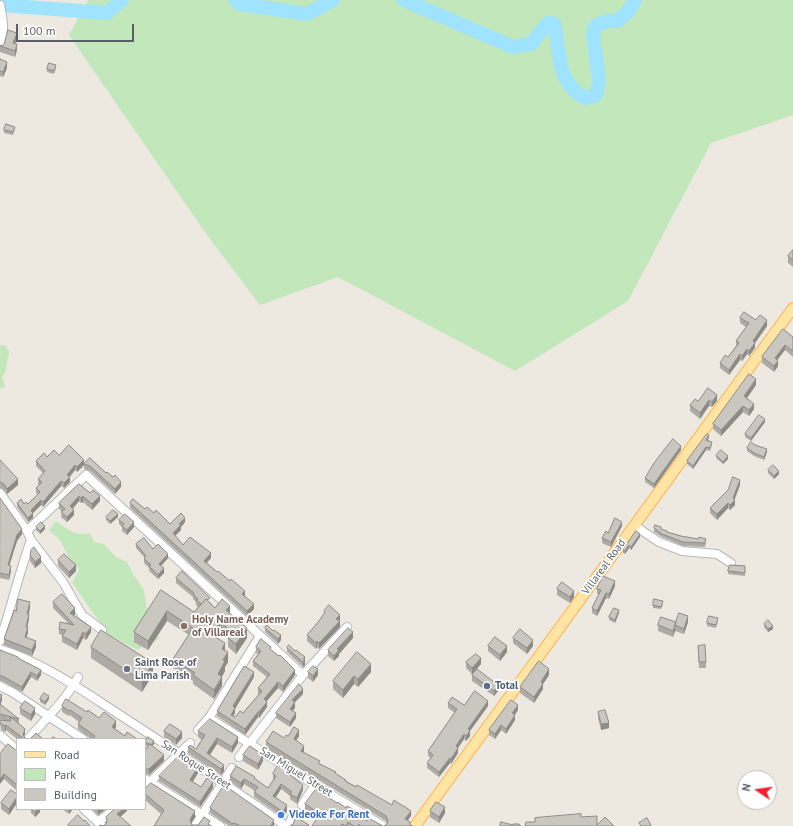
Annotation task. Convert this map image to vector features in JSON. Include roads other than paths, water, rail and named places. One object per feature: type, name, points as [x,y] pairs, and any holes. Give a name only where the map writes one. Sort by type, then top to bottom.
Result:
[{"type":"main road","name":"Villareal Road","points":[[415,826],[793,308]]},
{"type":"street","points":[[0,5],[4,35],[0,46]]},
{"type":"street","points":[[27,531],[86,475],[303,675]]},
{"type":"street","points":[[0,493],[27,531],[31,540],[63,582],[82,615],[102,630]]},
{"type":"street","points":[[635,526],[659,542],[682,551],[717,554],[731,563]]},
{"type":"street","points":[[0,641],[31,540]]},
{"type":"street","points":[[239,757],[303,675],[346,627]]},
{"type":"street","points":[[198,730],[209,718],[260,636]]},
{"type":"street","name":"San Roque Street","points":[[0,649],[17,654],[76,681],[287,826]]},
{"type":"street","points":[[29,738],[49,716],[76,681]]},
{"type":"street","points":[[0,686],[12,692],[82,738]]},
{"type":"street","name":"San Miguel Street","points":[[209,718],[315,785],[384,826]]},
{"type":"street","points":[[0,735],[16,749]]},
{"type":"street","points":[[190,743],[147,783],[220,826]]},
{"type":"street","points":[[195,826],[232,768]]},
{"type":"street","points":[[302,804],[315,785]]},
{"type":"street","points":[[85,810],[100,824],[114,810]]},
{"type":"street","points":[[287,826],[292,818]]},
{"type":"waterway","points":[[0,5],[107,13],[122,0]]},
{"type":"waterway","points":[[235,0],[240,4],[307,14],[333,0]]},
{"type":"waterway","points":[[404,0],[513,47],[531,44],[548,23],[554,24],[561,66],[564,75],[568,83],[575,91],[585,98],[596,95],[599,80],[593,35],[595,26],[606,21],[617,21],[627,13],[635,0]]},
{"type":"place","name":"Holy Name Academy of Villareal","points":[[184,626]]},
{"type":"place","name":"Saint Rose of Lima Parish","points":[[127,669]]},
{"type":"place","name":"Total","points":[[487,686]]},
{"type":"place","name":"Videoke For Rent","points":[[281,815]]}]
